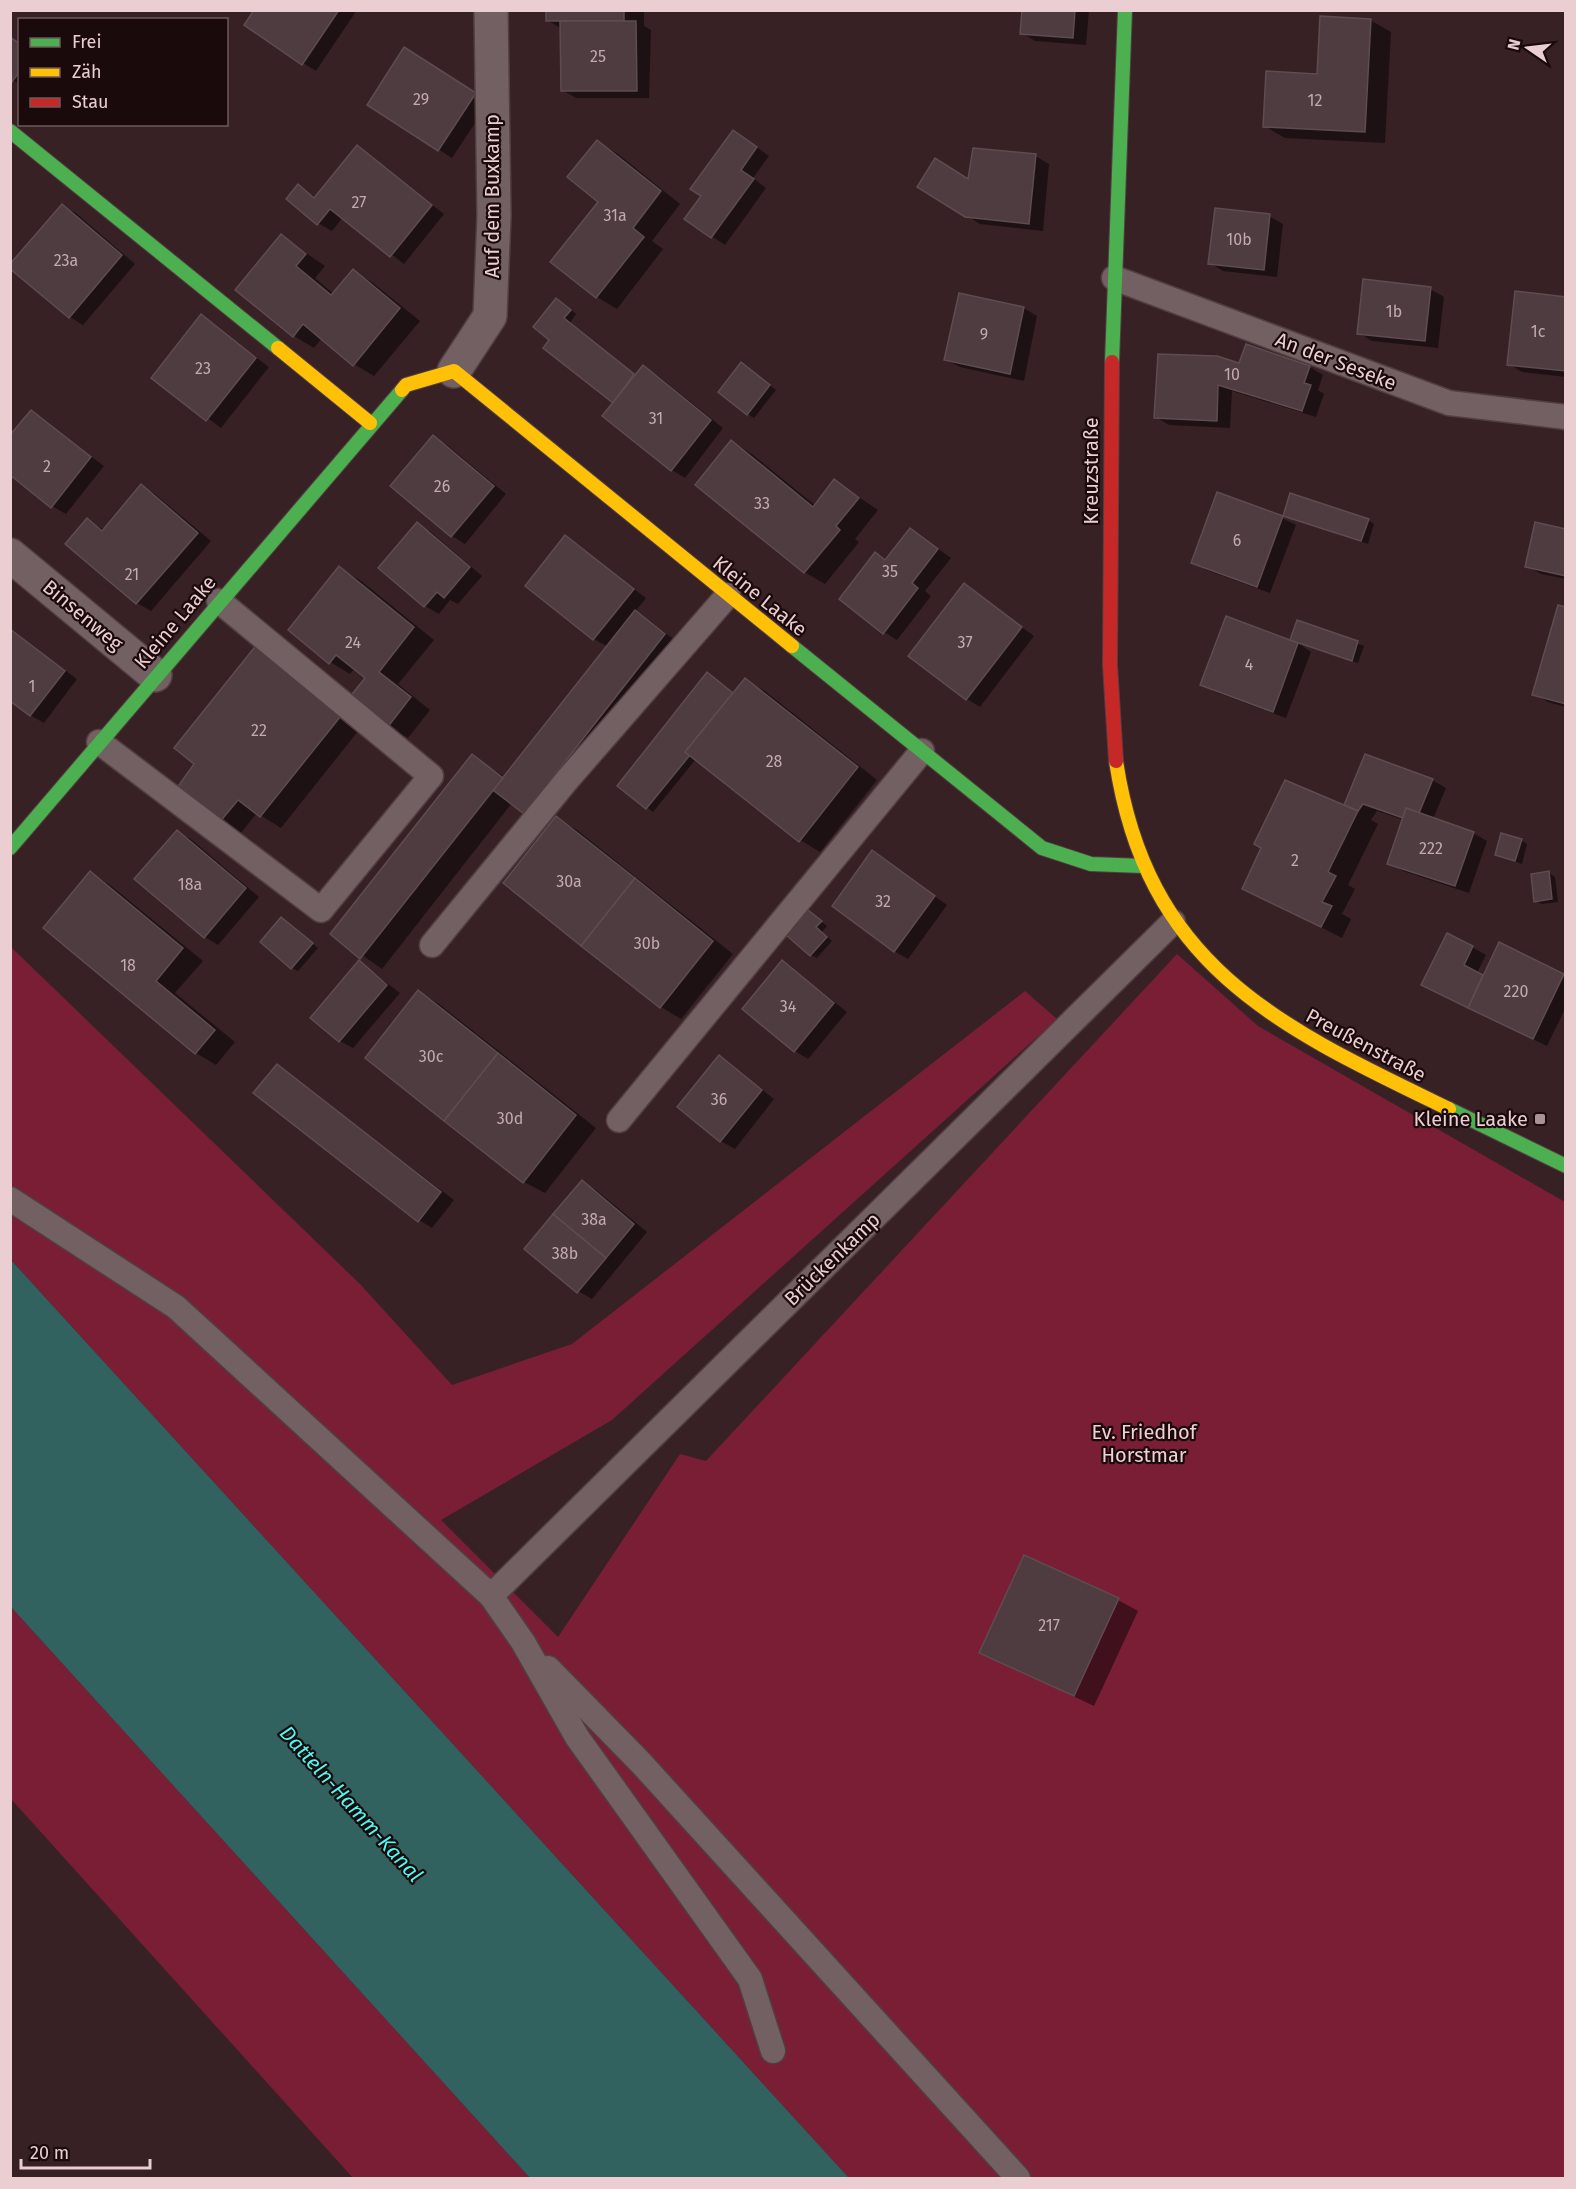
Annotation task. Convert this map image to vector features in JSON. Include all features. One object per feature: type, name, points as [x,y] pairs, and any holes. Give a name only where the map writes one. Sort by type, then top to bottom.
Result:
[{"type":"street","name":"Auf dem Buxkamp","points":[[454,371],[490,316],[494,216],[491,10]]},
{"type":"street","name":"Kreuzstraße","points":[[1125,10],[1114,278],[1109,478],[1116,755],[1125,812],[1143,866],[1173,922]]},
{"type":"street","points":[[10,131],[370,423]]},
{"type":"street","name":"Kleine Laake","points":[[10,848],[370,423],[406,385],[454,371],[1042,848],[1071,860],[1105,868],[1143,866]]},
{"type":"street","name":"Binsenweg","points":[[10,555],[155,675]]},
{"type":"street","name":"Preußenstraße","points":[[1173,922],[1217,971],[1276,1018],[1401,1087],[1566,1166]]},
{"type":"lane","name":"An der Seseke","points":[[1114,278],[1449,403],[1566,417]]},
{"type":"lane","points":[[432,945],[567,780],[728,595]]},
{"type":"lane","points":[[99,742],[321,910],[431,776],[219,601]]},
{"type":"lane","points":[[620,1120],[922,751]]},
{"type":"lane","name":"Brückenkamp","points":[[491,1596],[1173,922]]},
{"type":"lane","points":[[10,1199],[176,1307],[491,1596],[523,1642],[577,1737],[750,1979],[773,2051]]},
{"type":"lane","points":[[523,1642],[640,1763],[1018,2178]]},
{"type":"green space","name":"Ev. Friedhof Horstmar","points":[[11,947],[360,1284],[452,1385],[572,1344],[1025,991],[1057,1019],[612,1420],[441,1520],[558,1637],[680,1454],[706,1461],[1177,954],[1258,1026],[1565,1202],[1565,2178],[849,2178],[11,1260]]},
{"type":"green space","points":[[10,1607],[530,2178],[353,2178],[11,1799]]},
{"type":"water","name":"Datteln-Hamm-Kanal","points":[[11,1260],[849,2178],[530,2178],[11,1607]]},
{"type":"building","points":[[254,10],[339,10],[302,65],[244,25]]},
{"type":"building","points":[[546,10],[624,10],[624,21],[546,21]]},
{"type":"building","points":[[1022,10],[1075,10],[1073,38],[1020,34]]},
{"type":"building","points":[[1320,16],[1371,19],[1365,132],[1263,127],[1266,71],[1317,74]]},
{"type":"building","points":[[560,21],[636,21],[637,91],[561,91]]},
{"type":"building","points":[[10,37],[18,43],[18,74],[12,82]]},
{"type":"building","points":[[404,47],[476,93],[438,151],[367,105]]},
{"type":"building","points":[[733,130],[757,147],[741,170],[754,179],[711,238],[684,219],[701,196],[690,189]]},
{"type":"building","points":[[597,140],[661,191],[633,228],[644,237],[596,298],[550,262],[598,202],[567,177]]},
{"type":"building","points":[[357,145],[432,205],[390,257],[330,209],[317,225],[286,199],[298,184],[314,198]]},
{"type":"building","points":[[973,148],[1036,154],[1029,224],[965,217],[917,187],[935,158],[968,179]]},
{"type":"building","points":[[62,204],[122,255],[69,318],[10,269],[10,264]]},
{"type":"building","points":[[1215,208],[1270,214],[1264,270],[1208,264]]},
{"type":"building","points":[[281,234],[306,254],[296,266],[331,295],[353,269],[400,308],[353,366],[303,324],[293,337],[235,290]]},
{"type":"building","points":[[1363,279],[1431,287],[1425,341],[1357,334]]},
{"type":"building","points":[[1515,291],[1566,297],[1566,371],[1507,365]]},
{"type":"building","points":[[959,293],[1024,307],[1010,374],[944,360]]},
{"type":"building","points":[[556,298],[571,310],[564,318],[634,374],[613,403],[543,348],[549,340],[533,327]]},
{"type":"building","points":[[201,314],[256,358],[206,421],[151,378]]},
{"type":"building","points":[[1246,344],[1310,366],[1304,383],[1311,385],[1302,411],[1218,385],[1217,421],[1154,418],[1158,354],[1217,356],[1239,363]]},
{"type":"building","points":[[741,362],[770,385],[747,415],[718,392]]},
{"type":"building","points":[[643,365],[711,420],[671,471],[602,416]]},
{"type":"building","points":[[31,410],[91,457],[51,508],[10,475],[10,435]]},
{"type":"building","points":[[433,435],[494,486],[451,537],[390,486]]},
{"type":"building","points":[[731,440],[813,507],[834,479],[859,498],[836,526],[840,530],[804,573],[695,485]]},
{"type":"building","points":[[141,484],[198,533],[136,604],[65,544],[87,518],[102,531]]},
{"type":"building","points":[[1217,492],[1283,516],[1257,587],[1191,563]]},
{"type":"building","points":[[1290,493],[1369,519],[1361,541],[1283,516]]},
{"type":"building","points":[[417,522],[470,567],[444,598],[437,592],[424,607],[378,568]]},
{"type":"building","points":[[1535,522],[1566,529],[1566,576],[1525,567]]},
{"type":"building","points":[[910,528],[938,549],[912,583],[918,588],[883,634],[839,599],[875,552],[885,560]]},
{"type":"building","points":[[565,535],[634,589],[593,640],[525,586]]},
{"type":"building","points":[[339,566],[414,627],[379,672],[411,697],[387,728],[349,698],[365,678],[336,655],[329,664],[288,630]]},
{"type":"building","points":[[964,583],[1022,627],[966,700],[908,656]]},
{"type":"building","points":[[1558,605],[1566,607],[1566,704],[1532,695]]},
{"type":"building","points":[[635,610],[665,634],[524,814],[493,790]]},
{"type":"building","points":[[1226,616],[1298,643],[1273,712],[1200,685]]},
{"type":"building","points":[[1297,620],[1358,641],[1352,661],[1290,640]]},
{"type":"building","points":[[10,629],[65,671],[30,716],[10,701]]},
{"type":"building","points":[[258,643],[344,712],[260,817],[238,800],[219,823],[176,789],[194,764],[174,748]]},
{"type":"building","points":[[707,672],[733,693],[685,752],[690,755],[646,809],[617,786]]},
{"type":"building","points":[[745,678],[858,767],[799,842],[685,752]]},
{"type":"building","points":[[472,754],[503,778],[360,959],[330,934]]},
{"type":"building","points":[[1365,754],[1433,779],[1419,813],[1406,808],[1403,818],[1363,804],[1358,811],[1344,805]]},
{"type":"building","points":[[1285,780],[1358,811],[1328,872],[1336,876],[1322,902],[1332,906],[1321,927],[1242,889],[1261,848],[1254,844]]},
{"type":"building","points":[[1406,808],[1474,832],[1455,886],[1387,864]]},
{"type":"building","points":[[556,816],[635,878],[581,946],[503,883]]},
{"type":"building","points":[[177,830],[246,888],[204,938],[134,879]]},
{"type":"building","points":[[1501,833],[1522,839],[1515,861],[1495,855]]},
{"type":"building","points":[[872,850],[935,896],[894,952],[832,906]]},
{"type":"building","points":[[90,871],[183,948],[156,981],[215,1030],[195,1054],[43,928]]},
{"type":"building","points":[[1549,871],[1552,899],[1534,902],[1531,874]]},
{"type":"building","points":[[635,878],[713,941],[660,1008],[581,946]]},
{"type":"building","points":[[808,910],[822,921],[816,927],[827,937],[810,956],[786,935]]},
{"type":"building","points":[[281,917],[313,943],[291,969],[260,942]]},
{"type":"building","points":[[1447,933],[1473,946],[1464,965],[1483,975],[1468,1008],[1421,985]]},
{"type":"building","points":[[1499,942],[1564,974],[1533,1039],[1468,1008]]},
{"type":"building","points":[[359,960],[387,985],[339,1042],[310,1018]]},
{"type":"building","points":[[782,960],[834,1003],[794,1052],[742,1009]]},
{"type":"building","points":[[418,990],[498,1053],[444,1121],[365,1058]]},
{"type":"building","points":[[498,1053],[576,1115],[523,1183],[444,1121]]},
{"type":"building","points":[[719,1055],[762,1090],[720,1142],[677,1107]]},
{"type":"building","points":[[277,1064],[441,1192],[418,1222],[253,1093]]},
{"type":"building","points":[[582,1180],[634,1224],[606,1258],[553,1214]]},
{"type":"building","points":[[553,1214],[606,1258],[577,1293],[524,1249]]},
{"type":"building","points":[[1024,1555],[1119,1598],[1074,1696],[979,1653]]},
{"type":"traffic: fast","points":[[1112,362],[1125,10]]},
{"type":"traffic: fast","points":[[10,131],[278,348]]},
{"type":"traffic: fast","points":[[10,848],[402,390]]},
{"type":"traffic: fast","points":[[792,646],[1042,848],[1091,864],[1143,866]]},
{"type":"traffic: fast","points":[[1449,1109],[1566,1166]]},
{"type":"traffic: slow","points":[[278,348],[370,423]]},
{"type":"traffic: slow","points":[[402,390],[406,385],[454,371],[792,646]]},
{"type":"traffic: slow","points":[[1116,761],[1132,832],[1157,891],[1190,940],[1230,982],[1277,1017],[1330,1049],[1449,1109]]},
{"type":"traffic: jam","points":[[1112,362],[1110,665],[1116,761]]},
{"type":"place","name":"Kleine Laake","points":[[1540,1119]]}]
